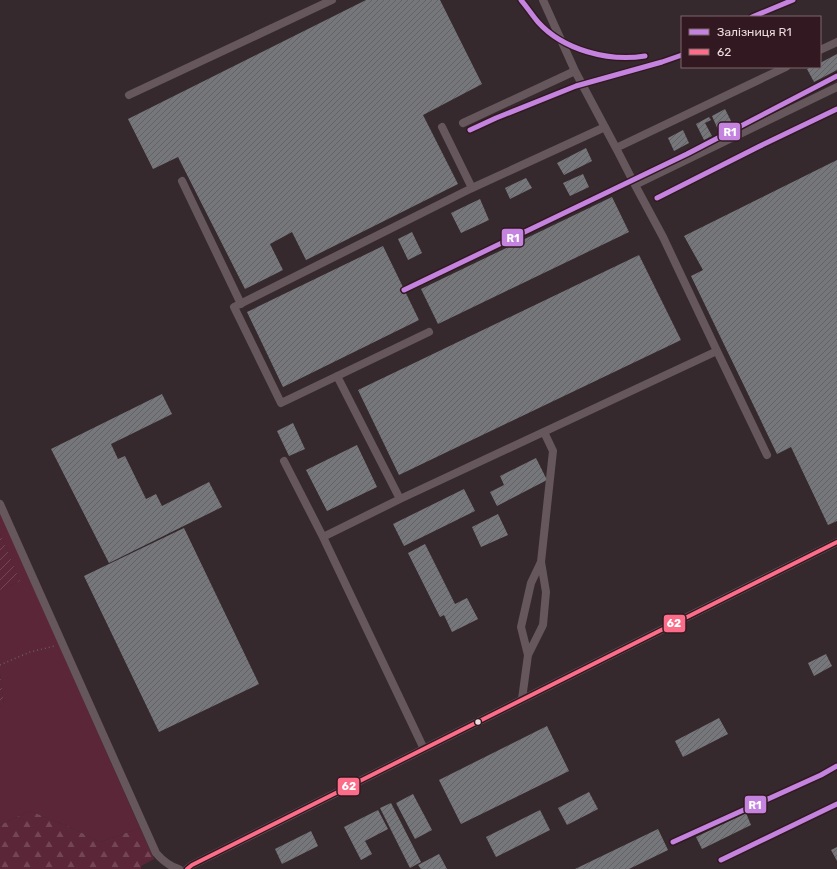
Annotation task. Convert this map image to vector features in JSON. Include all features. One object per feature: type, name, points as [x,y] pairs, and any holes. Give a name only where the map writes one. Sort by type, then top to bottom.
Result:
[{"type":"street","points":[[129,96],[332,0]]},
{"type":"street","points":[[543,0],[575,71],[663,237],[767,455]]},
{"type":"street","points":[[821,50],[837,42]]},
{"type":"street","points":[[616,148],[784,68]]},
{"type":"street","points":[[463,123],[575,71]]},
{"type":"street","points":[[635,185],[837,87]]},
{"type":"street","points":[[442,127],[472,188]]},
{"type":"street","points":[[429,332],[281,403],[234,307],[472,188],[605,127]]},
{"type":"street","points":[[182,181],[241,304]]},
{"type":"street","points":[[323,537],[400,499],[717,350]]},
{"type":"street","points":[[337,376],[400,499]]},
{"type":"street","points":[[522,699],[528,655],[543,625],[546,592],[541,562],[553,451],[544,432]]},
{"type":"street","points":[[284,461],[323,537],[424,749]]},
{"type":"street","points":[[0,504],[156,853],[162,860],[178,869]]},
{"type":"street","points":[[187,869],[192,865],[837,542]]},
{"type":"street","points":[[528,655],[521,627],[531,583],[541,562]]},
{"type":"path","points":[[0,665],[30,652],[61,643]]},
{"type":"green space","points":[[0,512],[140,828],[100,842],[72,828],[30,811],[0,825],[0,707],[4,706],[0,673],[0,590],[20,581],[0,534]]},
{"type":"green space","points":[[0,534],[20,581],[0,590]]},
{"type":"green space","points":[[0,673],[4,706],[0,707]]},
{"type":"green space","points":[[30,811],[72,828],[100,842],[140,828],[154,859],[141,866],[141,869],[0,869],[0,825]]},
{"type":"building","points":[[366,0],[440,0],[482,84],[423,115],[458,184],[306,260],[292,232],[270,244],[283,270],[245,289],[178,157],[153,169],[128,119]]},
{"type":"building","points":[[837,54],[837,70],[814,82],[807,69],[821,68],[821,62]]},
{"type":"building","points":[[725,109],[733,125],[719,132],[712,116]]},
{"type":"building","points":[[709,117],[711,120],[705,123],[712,136],[704,140],[696,124]]},
{"type":"building","points":[[683,130],[689,143],[674,151],[668,138]]},
{"type":"building","points":[[586,148],[592,161],[564,175],[557,163]]},
{"type":"building","points":[[837,160],[837,521],[828,525],[791,447],[777,454],[691,276],[703,270],[684,236]]},
{"type":"building","points":[[583,174],[589,187],[570,196],[563,183]]},
{"type":"building","points":[[526,178],[532,188],[510,199],[505,188]]},
{"type":"building","points":[[612,197],[629,232],[438,324],[421,289]]},
{"type":"building","points":[[480,199],[489,220],[461,233],[451,213]]},
{"type":"building","points":[[412,232],[422,253],[408,260],[398,239]]},
{"type":"building","points":[[383,246],[419,320],[283,387],[247,312]]},
{"type":"building","points":[[639,255],[681,340],[399,475],[358,390]]},
{"type":"building","points":[[162,394],[172,414],[111,444],[118,459],[125,456],[146,499],[156,494],[162,506],[209,482],[222,507],[109,563],[51,449]]},
{"type":"building","points":[[293,423],[305,449],[289,456],[277,431]]},
{"type":"building","points":[[357,445],[377,487],[327,511],[306,470]]},
{"type":"building","points":[[536,458],[547,480],[497,506],[490,492],[504,485],[500,476]]},
{"type":"building","points":[[464,489],[475,511],[404,546],[393,524]]},
{"type":"building","points":[[498,514],[508,535],[481,547],[472,527]]},
{"type":"building","points":[[184,528],[259,684],[159,732],[84,576]]},
{"type":"building","points":[[425,544],[455,604],[467,598],[478,619],[452,632],[444,615],[440,617],[408,553]]},
{"type":"building","points":[[826,654],[832,666],[814,676],[808,663]]},
{"type":"building","points":[[719,718],[728,734],[683,757],[675,741]]},
{"type":"building","points":[[547,726],[569,771],[461,824],[439,780]]},
{"type":"building","points":[[589,792],[598,809],[567,825],[558,808]]},
{"type":"building","points":[[413,794],[432,830],[415,839],[396,803]]},
{"type":"building","points":[[391,803],[421,862],[410,868],[380,808]]},
{"type":"building","points":[[378,810],[388,829],[365,841],[372,854],[361,860],[344,827]]},
{"type":"building","points":[[540,810],[550,830],[496,857],[486,837]]},
{"type":"building","points":[[746,813],[751,825],[702,849],[696,837]]},
{"type":"building","points":[[658,829],[668,850],[629,869],[575,869]]},
{"type":"building","points":[[311,831],[318,846],[282,864],[275,849]]},
{"type":"building","points":[[837,847],[837,861],[831,850]]},
{"type":"building","points":[[439,854],[447,869],[421,869],[418,865]]},
{"type":"rail line","name":"R1","points":[[521,0],[548,32],[573,47],[587,52],[617,57],[645,56]]},
{"type":"rail line","name":"R1","points":[[754,16],[793,0]]},
{"type":"rail line","name":"R1","points":[[470,130],[576,86],[681,55]]},
{"type":"rail line","name":"R1","points":[[404,290],[687,154],[837,76]]},
{"type":"rail line","name":"R1","points":[[657,198],[837,109]]},
{"type":"rail line","name":"R1","points":[[673,842],[821,775],[837,766]]},
{"type":"rail line","name":"R1","points":[[721,860],[837,804]]},
{"type":"transit line","name":"62","points":[[187,869],[192,865],[837,542]]}]
